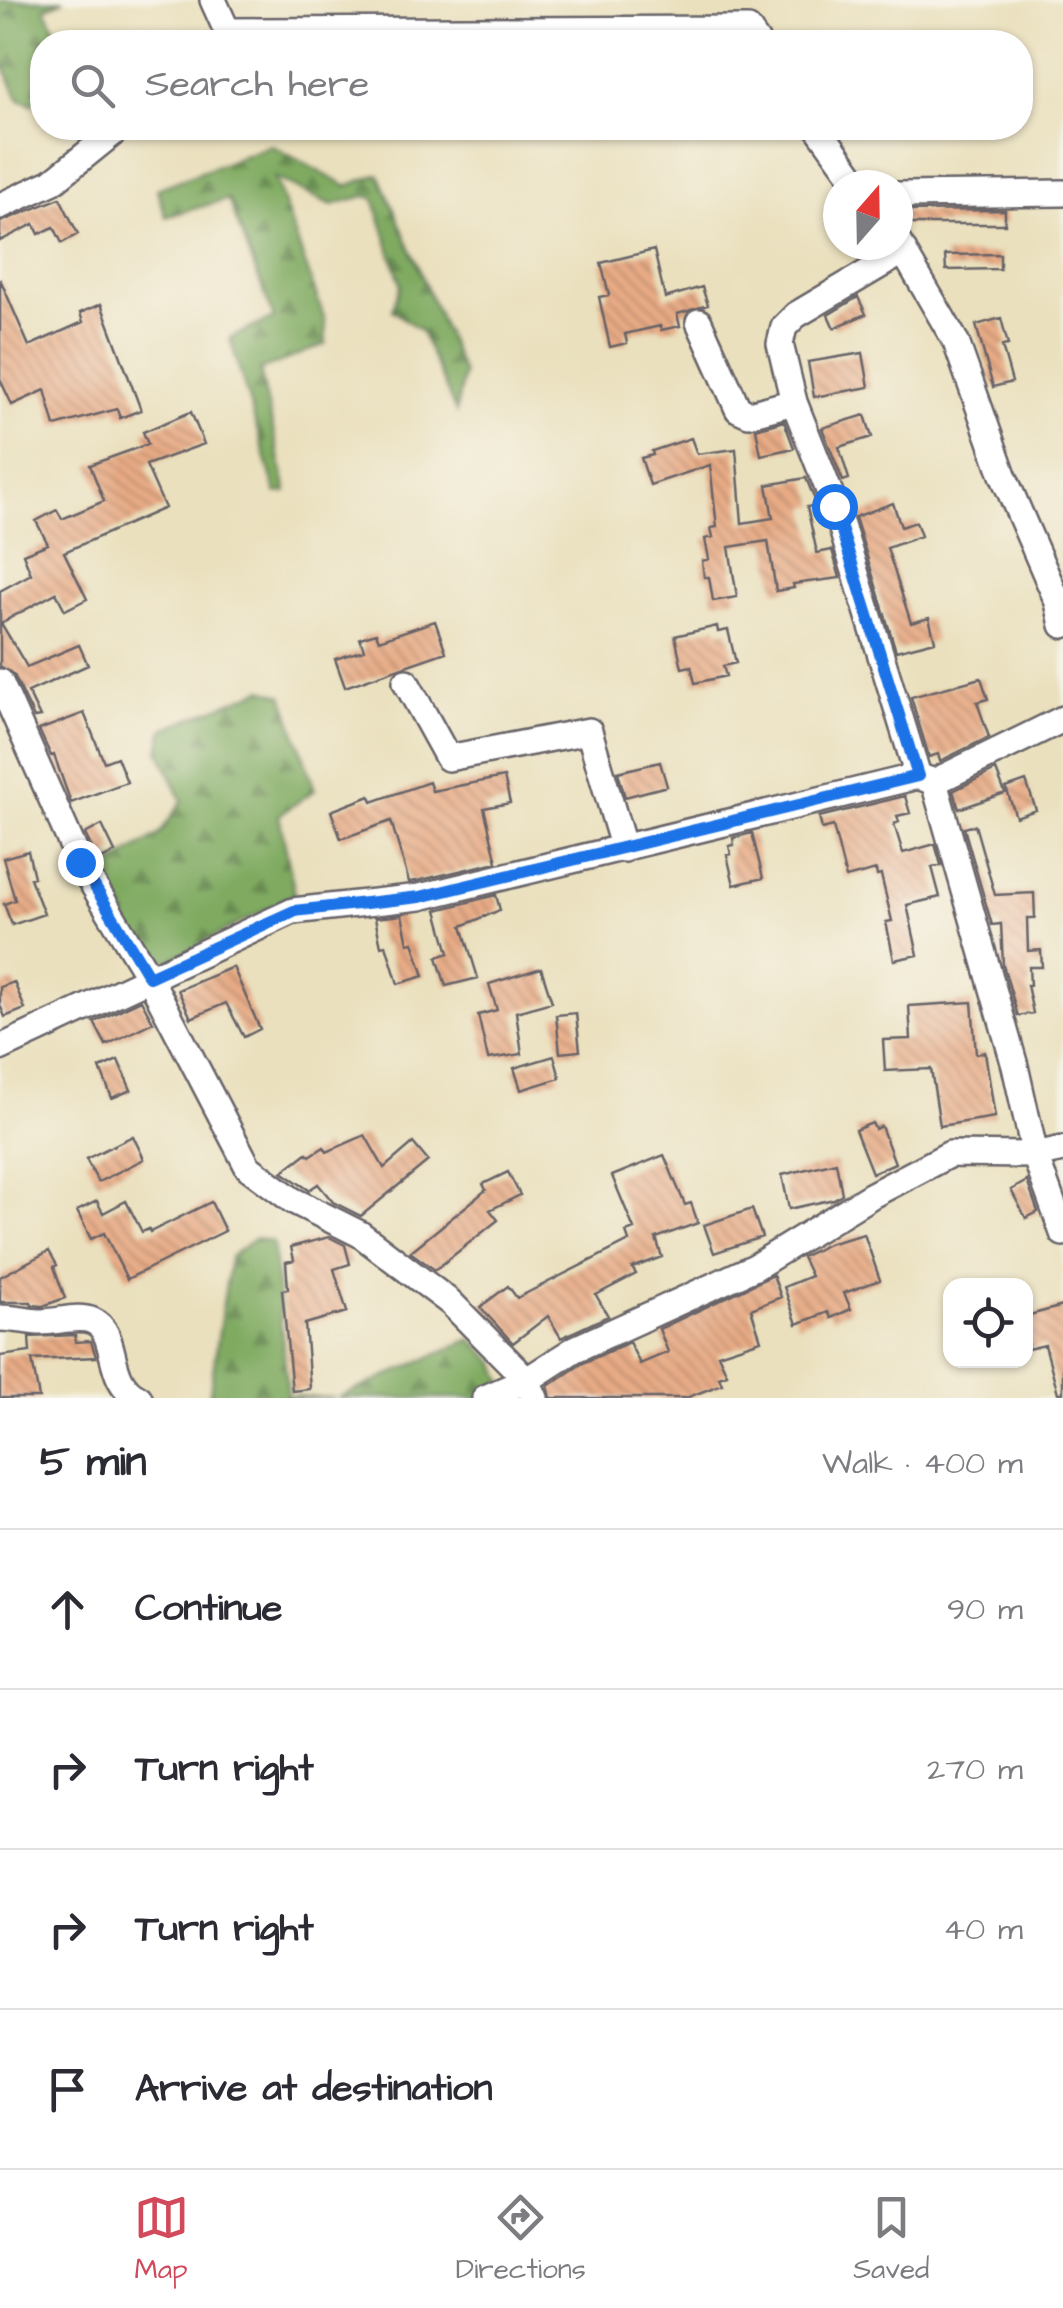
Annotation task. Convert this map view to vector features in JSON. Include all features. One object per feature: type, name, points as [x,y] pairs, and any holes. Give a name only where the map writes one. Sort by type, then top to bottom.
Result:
[{"type":"street","points":[[213,0],[219,30]]},
{"type":"street","points":[[0,206],[52,182],[104,140]]},
{"type":"street","points":[[827,140],[849,170]]},
{"type":"street","points":[[913,195],[1063,193]]},
{"type":"street","points":[[879,260],[810,304],[784,327],[780,344],[794,402],[834,506],[1006,1030],[1034,1155],[1063,1234]]},
{"type":"street","points":[[909,260],[956,342],[1003,474],[1058,602],[1063,625]]},
{"type":"street","points":[[699,322],[738,409],[749,414],[794,402]]},
{"type":"street","points":[[0,682],[80,862],[149,977],[248,1167],[292,1200],[360,1234],[450,1302],[531,1389]]},
{"type":"street","points":[[406,682],[448,758],[589,731],[624,849]]},
{"type":"street","points":[[0,1048],[294,911],[420,897],[926,779],[1063,718]]},
{"type":"street","points":[[486,1398],[531,1389],[575,1349],[755,1267],[872,1195],[950,1154],[1034,1155],[1063,1149]]},
{"type":"street","points":[[0,1318],[42,1322],[89,1319],[100,1324],[125,1394]]},
{"type":"green space","points":[[0,0],[64,0],[45,8],[56,30],[30,30],[30,103],[19,99],[0,58]]},
{"type":"green space","points":[[271,145],[346,186],[379,174],[463,374],[456,412],[421,331],[392,310],[401,285],[374,198],[365,196],[332,205],[275,178],[325,320],[326,344],[260,370],[287,492],[276,493],[230,338],[274,318],[228,199],[166,217],[157,189]]},
{"type":"green space","points":[[263,689],[283,695],[315,790],[279,815],[295,894],[170,960],[151,961],[102,885],[102,870],[160,834],[182,801],[159,750],[164,729]]},
{"type":"green space","points":[[255,1238],[273,1242],[288,1396],[335,1398],[209,1398],[230,1257]]},
{"type":"green space","points":[[471,1339],[496,1363],[509,1398],[338,1398]]},
{"type":"building","points":[[60,198],[78,234],[62,243],[54,227],[39,234],[34,224],[0,241],[0,222]]},
{"type":"building","points":[[1005,210],[1005,224],[913,224],[913,211]]},
{"type":"building","points":[[654,250],[665,298],[702,287],[708,305],[677,314],[680,326],[625,334],[627,343],[610,347],[599,297],[609,295],[601,263]]},
{"type":"building","points":[[1000,254],[1000,269],[946,270],[945,255]]},
{"type":"building","points":[[0,279],[29,346],[83,322],[80,313],[101,304],[141,410],[120,418],[117,409],[55,426],[45,390],[12,405],[0,379]]},
{"type":"building","points":[[858,297],[866,314],[834,328],[828,315]]},
{"type":"building","points":[[1001,318],[1008,345],[1002,346],[1012,382],[993,387],[976,325]]},
{"type":"building","points":[[863,353],[869,387],[814,397],[808,362]]},
{"type":"building","points":[[191,412],[204,444],[146,465],[165,508],[64,552],[87,599],[65,610],[56,593],[1,623],[27,667],[79,645],[88,665],[28,692],[40,717],[34,718],[14,675],[0,666],[0,591],[31,574],[23,554],[48,544],[36,521],[57,510],[62,519],[104,501],[90,465],[148,444],[143,432]]},
{"type":"building","points":[[865,415],[872,437],[839,447],[849,479],[843,481],[822,428]]},
{"type":"building","points":[[784,421],[794,448],[761,455],[756,429]]},
{"type":"building","points":[[691,438],[697,454],[736,449],[742,523],[773,518],[767,485],[806,478],[817,505],[807,507],[817,553],[832,550],[840,578],[793,584],[794,588],[776,591],[768,541],[729,547],[737,597],[713,601],[702,561],[709,559],[705,539],[713,537],[711,528],[717,527],[710,465],[650,485],[641,458]]},
{"type":"building","points":[[893,503],[901,527],[916,522],[921,536],[887,548],[911,623],[929,618],[935,641],[896,651],[855,517]]},
{"type":"building","points":[[435,621],[446,652],[345,687],[335,659],[364,650],[360,638],[376,633],[379,640]]},
{"type":"building","points":[[717,626],[718,632],[728,630],[736,663],[723,666],[726,676],[695,683],[691,666],[682,668],[675,636]]},
{"type":"building","points":[[981,678],[988,699],[977,702],[989,737],[940,761],[938,754],[929,757],[911,697]]},
{"type":"building","points":[[84,713],[104,762],[117,757],[127,782],[71,803],[54,755],[51,756],[39,730]]},
{"type":"building","points":[[660,762],[667,786],[625,797],[618,772]]},
{"type":"building","points":[[996,770],[1005,793],[959,809],[953,791]]},
{"type":"building","points":[[504,777],[510,803],[484,808],[497,862],[417,881],[409,882],[391,821],[341,839],[331,811],[370,796],[372,802],[429,782],[432,791]]},
{"type":"building","points":[[1026,781],[1036,810],[1016,817],[1006,788]]},
{"type":"building","points":[[905,796],[910,813],[897,816],[899,822],[894,824],[903,853],[935,844],[941,865],[932,867],[940,897],[907,905],[918,955],[894,960],[886,922],[892,921],[881,875],[877,876],[876,870],[846,878],[833,826],[822,829],[819,817]]},
{"type":"building","points":[[102,825],[115,852],[98,861],[85,834]]},
{"type":"building","points":[[975,825],[995,895],[1034,893],[1035,918],[1027,918],[1028,951],[1041,950],[1042,967],[1029,967],[1027,985],[1033,1013],[1018,1016],[1003,965],[1001,924],[992,925],[964,828]]},
{"type":"building","points":[[752,833],[763,878],[734,885],[727,855],[731,854],[729,846],[734,845],[733,838]]},
{"type":"building","points":[[28,851],[34,877],[30,878],[44,914],[12,925],[4,904],[15,900],[3,858]]},
{"type":"building","points":[[496,895],[500,910],[462,926],[478,978],[446,986],[437,957],[449,953],[437,910]]},
{"type":"building","points":[[402,915],[408,943],[413,942],[424,976],[398,984],[386,945],[381,946],[375,918]]},
{"type":"building","points":[[233,967],[260,1029],[244,1037],[226,1003],[191,1018],[178,990]]},
{"type":"building","points":[[541,968],[552,1002],[516,1012],[522,1054],[488,1059],[478,1015],[497,1010],[489,984]]},
{"type":"building","points":[[14,982],[25,1009],[5,1017],[0,987]]},
{"type":"building","points":[[141,1000],[153,1022],[106,1045],[94,1022]]},
{"type":"building","points":[[972,1002],[976,1054],[985,1052],[995,1117],[940,1126],[931,1069],[885,1071],[883,1040],[911,1039],[909,1006]]},
{"type":"building","points":[[576,1013],[580,1051],[560,1053],[556,1015]]},
{"type":"building","points":[[554,1056],[560,1078],[521,1090],[514,1068]]},
{"type":"building","points":[[118,1060],[131,1090],[112,1098],[100,1068]]},
{"type":"building","points":[[872,1123],[875,1129],[881,1126],[895,1163],[872,1173],[855,1130]]},
{"type":"building","points":[[365,1135],[384,1168],[413,1143],[428,1161],[361,1216],[333,1202],[318,1184],[309,1190],[282,1172],[307,1153],[310,1156],[324,1147],[327,1152]]},
{"type":"building","points":[[133,1136],[144,1159],[98,1182],[86,1159]]},
{"type":"building","points":[[664,1155],[685,1205],[691,1203],[698,1223],[656,1238],[662,1257],[632,1268],[636,1274],[596,1295],[608,1316],[561,1338],[548,1316],[513,1343],[480,1307],[508,1286],[517,1298],[629,1241],[626,1232],[634,1229],[612,1176]]},
{"type":"building","points":[[836,1162],[842,1194],[789,1209],[782,1175]]},
{"type":"building","points":[[508,1172],[520,1195],[490,1210],[498,1220],[435,1270],[410,1252],[486,1190],[483,1184]]},
{"type":"building","points":[[1027,1181],[1038,1212],[1026,1218],[1011,1190]]},
{"type":"building","points":[[97,1201],[103,1213],[126,1201],[142,1232],[150,1232],[211,1202],[225,1231],[127,1279],[104,1233],[91,1239],[77,1211]]},
{"type":"building","points":[[752,1209],[762,1237],[714,1253],[704,1225]]},
{"type":"building","points":[[864,1234],[880,1280],[844,1293],[851,1309],[831,1318],[828,1312],[797,1324],[784,1287],[811,1276],[802,1257],[828,1244]]},
{"type":"building","points":[[329,1237],[345,1245],[350,1264],[334,1269],[347,1312],[305,1324],[310,1389],[292,1391],[282,1290],[288,1289],[286,1262],[294,1260],[291,1247]]},
{"type":"building","points":[[49,1251],[57,1265],[54,1267],[65,1298],[43,1306],[0,1302],[0,1277]]},
{"type":"building","points":[[773,1275],[781,1297],[751,1309],[761,1340],[718,1354],[727,1374],[719,1377],[722,1384],[686,1398],[551,1398],[548,1386],[583,1363],[629,1342],[640,1364],[668,1352],[659,1329]]},
{"type":"building","points":[[1063,1306],[1063,1393],[1058,1393],[1045,1345],[1033,1348],[1033,1314]]},
{"type":"building","points":[[75,1335],[75,1342],[91,1341],[96,1357],[32,1360],[39,1398],[0,1398],[0,1356],[30,1352],[29,1337]]},
{"type":"route","points":[[80,862],[149,977],[294,911],[420,897],[918,776],[834,506]]}]
